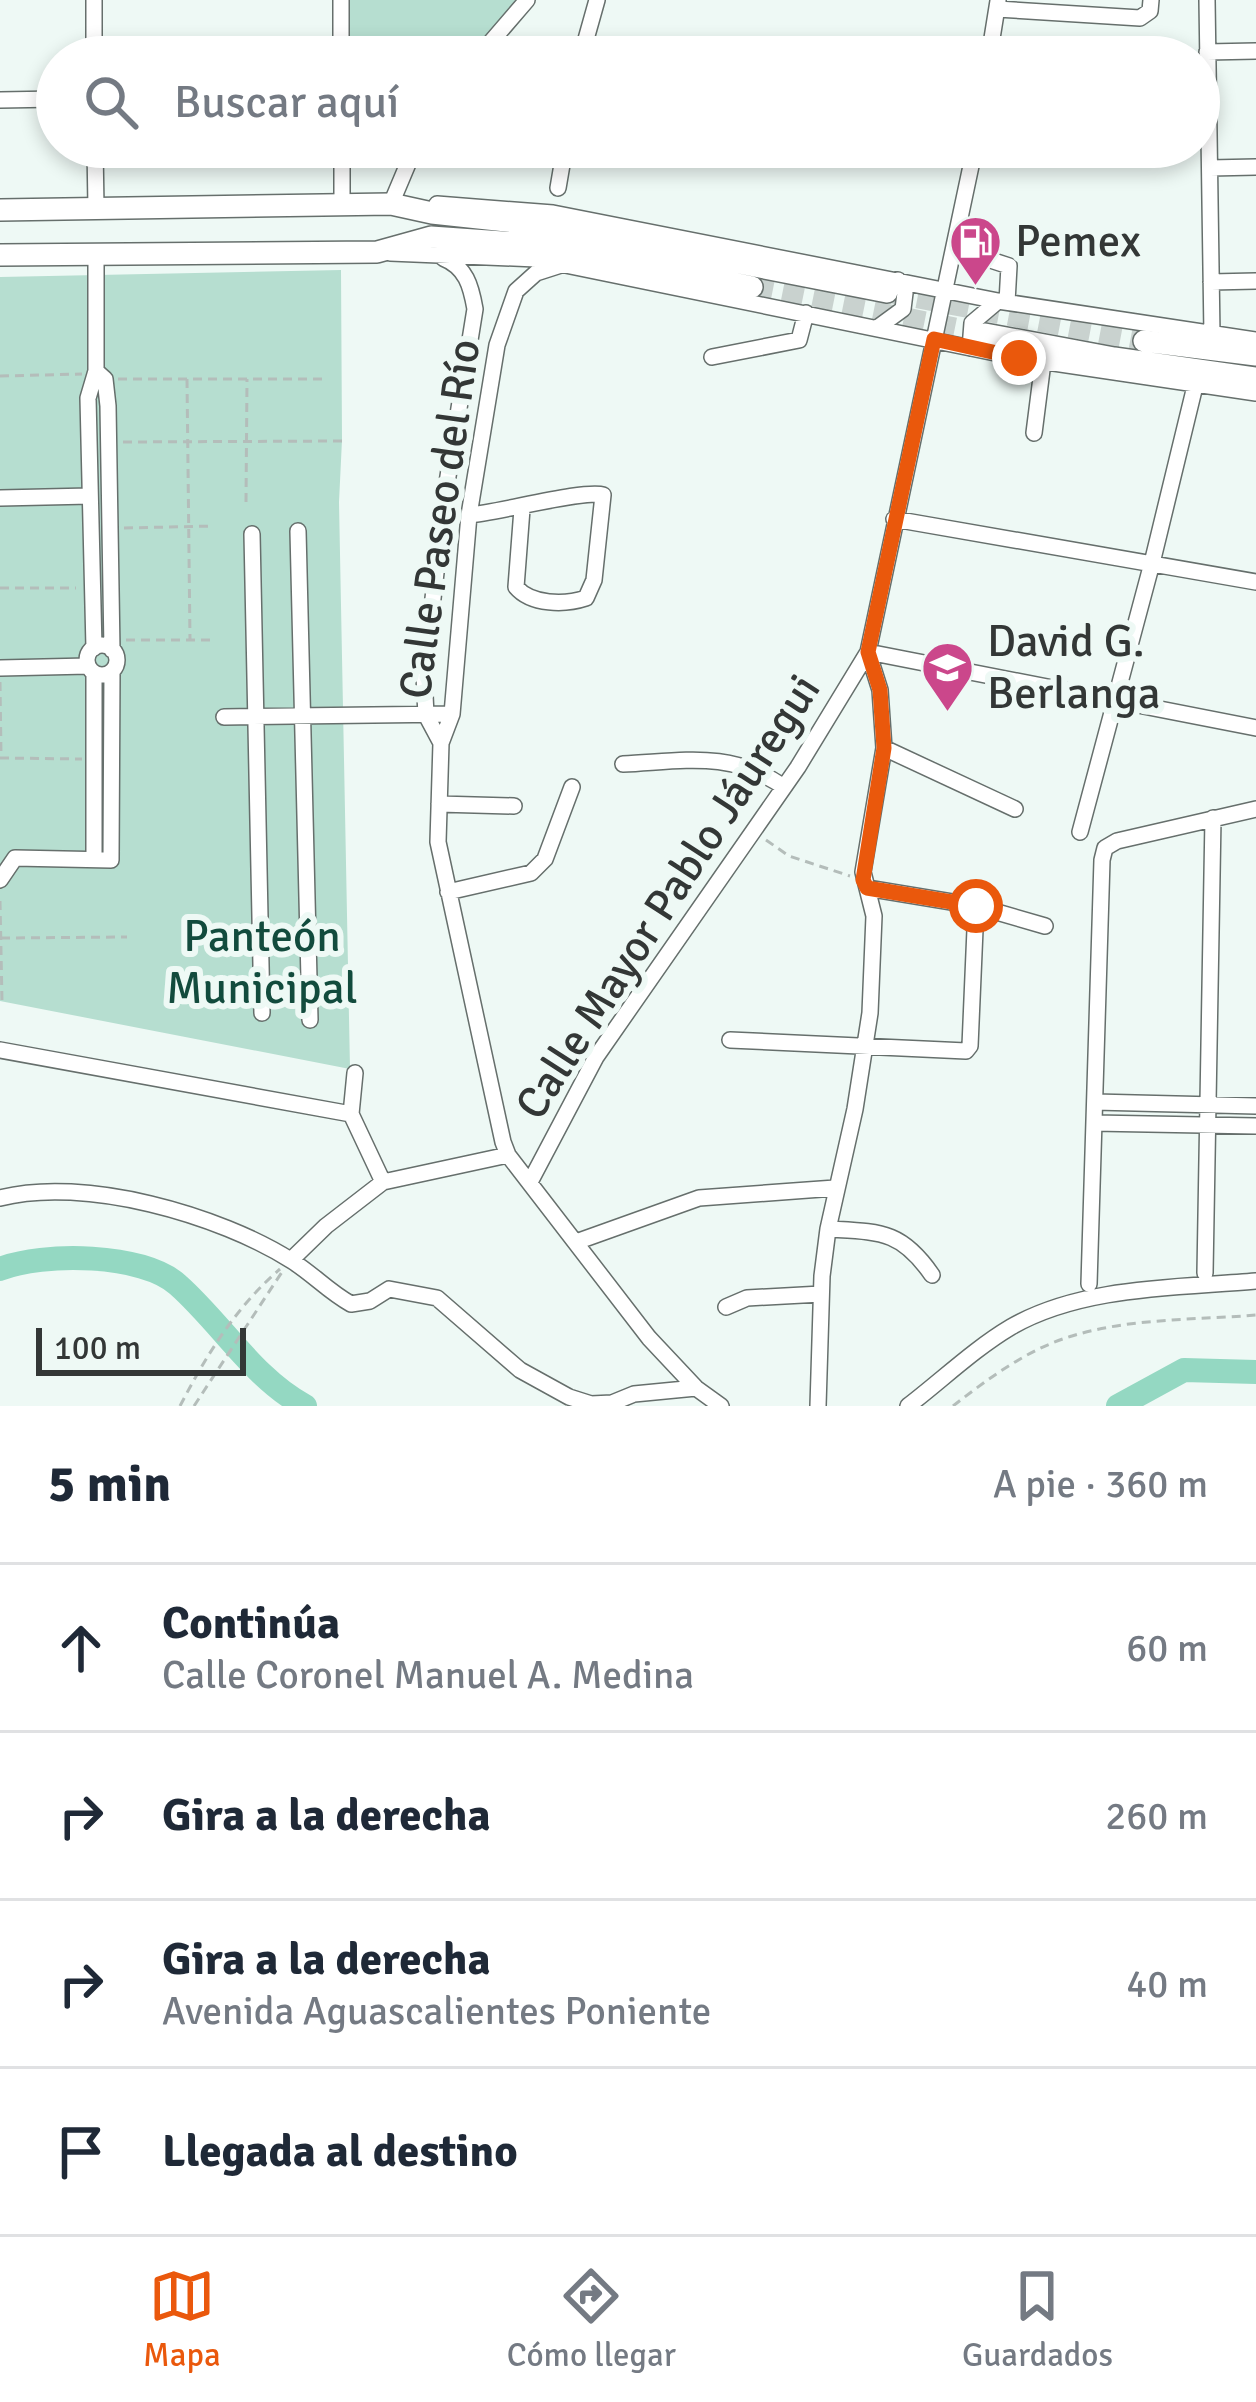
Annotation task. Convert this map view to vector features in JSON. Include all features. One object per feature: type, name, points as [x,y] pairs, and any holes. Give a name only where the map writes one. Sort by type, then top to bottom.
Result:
[{"type":"main road","points":[[0,210],[391,204],[551,226],[893,286]]},
{"type":"main road","points":[[0,255],[377,252],[431,237],[548,245],[752,287]]},
{"type":"main road","points":[[978,341],[1256,378]]},
{"type":"main road","points":[[1144,341],[1256,356]]},
{"type":"street","points":[[94,0],[94,36]]},
{"type":"street","points":[[341,0],[341,36]]},
{"type":"street","points":[[496,36],[527,0]]},
{"type":"street","points":[[587,36],[597,0]]},
{"type":"street","points":[[992,36],[997,4],[1097,8],[1145,17],[1151,0]]},
{"type":"street","points":[[1207,0],[1207,36]]},
{"type":"street","points":[[1220,52],[1256,51]]},
{"type":"street","points":[[0,100],[36,99]]},
{"type":"street","points":[[1220,168],[1256,166]]},
{"type":"street","points":[[95,168],[96,208]]},
{"type":"street","points":[[342,168],[343,204]]},
{"type":"street","points":[[391,204],[406,168]]},
{"type":"street","points":[[558,188],[561,168]]},
{"type":"street","points":[[818,1406],[828,1228],[866,1047],[874,916],[865,884],[884,748],[880,690],[868,652],[971,168]]},
{"type":"street","points":[[1210,168],[1211,335]]},
{"type":"street","points":[[954,248],[1009,266],[1003,302],[972,323],[978,341]]},
{"type":"street","points":[[0,668],[98,670],[116,663],[109,442],[95,375],[97,252]]},
{"type":"street","points":[[377,252],[495,255],[564,264],[934,339],[978,341],[1042,362],[1256,393]]},
{"type":"street","name":"Calle Paseo del Río","points":[[435,255],[457,264],[471,286],[475,309],[424,676],[426,715],[441,743]]},
{"type":"street","name":"Calle Paseo del Río","points":[[564,264],[536,273],[516,290],[506,312],[482,423],[469,515],[452,714],[441,743],[438,842],[508,1156],[649,1338],[696,1388],[722,1406]]},
{"type":"street","points":[[1211,282],[1256,281]]},
{"type":"street","points":[[893,286],[945,290],[1256,340]]},
{"type":"street","points":[[877,328],[903,309],[905,293],[893,286]]},
{"type":"street","points":[[712,357],[799,340],[806,313]]},
{"type":"street","points":[[1034,433],[1042,362]]},
{"type":"street","points":[[0,880],[15,858],[111,860],[98,670],[88,656],[94,648],[88,398],[95,375]]},
{"type":"street","points":[[1080,832],[1195,386]]},
{"type":"street","points":[[469,515],[522,509],[587,493],[603,495],[594,580],[586,598],[537,601],[523,596],[516,587],[522,509]]},
{"type":"street","points":[[0,498],[90,496]]},
{"type":"street","points":[[894,519],[1256,582]]},
{"type":"street","points":[[298,531],[310,1020]]},
{"type":"street","points":[[252,534],[262,1013]]},
{"type":"street","points":[[94,648],[112,645]]},
{"type":"street","points":[[868,652],[1256,728]]},
{"type":"street","name":"Calle Mayor Pablo Jáuregui","points":[[530,1182],[596,1057],[784,787],[868,652]]},
{"type":"street","points":[[94,860],[98,670]]},
{"type":"street","points":[[224,717],[452,714]]},
{"type":"street","points":[[884,748],[1015,809]]},
{"type":"street","points":[[623,764],[722,759],[765,774],[784,787]]},
{"type":"street","points":[[448,892],[531,873],[544,859],[572,787]]},
{"type":"street","points":[[439,804],[514,806]]},
{"type":"street","points":[[1089,1284],[1105,848],[1256,809]]},
{"type":"street","points":[[1204,1273],[1214,818]]},
{"type":"street","points":[[865,884],[976,906],[1045,926]]},
{"type":"street","points":[[730,1040],[968,1049],[976,906]]},
{"type":"street","points":[[0,1050],[351,1114]]},
{"type":"street","points":[[355,1073],[351,1114],[383,1182]]},
{"type":"street","points":[[1095,1102],[1256,1106]]},
{"type":"street","points":[[1094,1123],[1256,1126]]},
{"type":"street","points":[[291,1260],[383,1182],[508,1156]]},
{"type":"street","points":[[576,1242],[699,1198],[835,1188]]},
{"type":"street","points":[[0,1198],[85,1192],[139,1198],[291,1260],[351,1304],[370,1301],[389,1289],[437,1298],[520,1370],[591,1404],[696,1388]]},
{"type":"street","points":[[828,1228],[896,1239],[915,1250],[932,1275]]},
{"type":"street","points":[[908,1406],[989,1341],[1041,1312],[1127,1293],[1256,1281]]},
{"type":"street","points":[[726,1307],[747,1298],[821,1294]]},
{"type":"path","points":[[0,376],[322,379]]},
{"type":"path","points":[[187,379],[190,640]]},
{"type":"path","points":[[245,502],[247,379]]},
{"type":"path","points":[[109,442],[343,440]]},
{"type":"path","points":[[110,528],[214,526]]},
{"type":"path","points":[[0,588],[92,588]]},
{"type":"path","points":[[112,645],[216,640]]},
{"type":"path","points":[[0,678],[0,758],[94,759]]},
{"type":"path","points":[[752,832],[789,856],[865,884]]},
{"type":"path","points":[[0,902],[2,1001]]},
{"type":"path","points":[[1,938],[127,937]]},
{"type":"path","points":[[180,1406],[210,1349],[254,1292],[291,1260]]},
{"type":"path","points":[[194,1406],[291,1260]]},
{"type":"path","points":[[953,1406],[1020,1358],[1069,1337],[1100,1329],[1256,1315]]},
{"type":"green space","points":[[346,0],[519,0],[487,36],[345,36]]},
{"type":"green space","name":"Panteón Municipal","points":[[341,270],[339,502],[350,1069],[0,1001],[0,277]]},
{"type":"waterway","points":[[0,1269],[66,1258],[118,1261],[162,1274],[194,1300],[270,1381],[305,1406]]},
{"type":"waterway","points":[[1118,1406],[1184,1370],[1256,1372]]},
{"type":"tunnel","points":[[752,287],[985,334]]},
{"type":"tunnel","points":[[887,292],[1144,341]]},
{"type":"place","name":"Pemex","points":[[976,287]]},
{"type":"place","name":"David G. Berlanga","points":[[948,713]]},
{"type":"route","points":[[976,906],[867,888],[863,880],[884,748],[880,690],[868,652],[934,339],[1019,358]]}]
